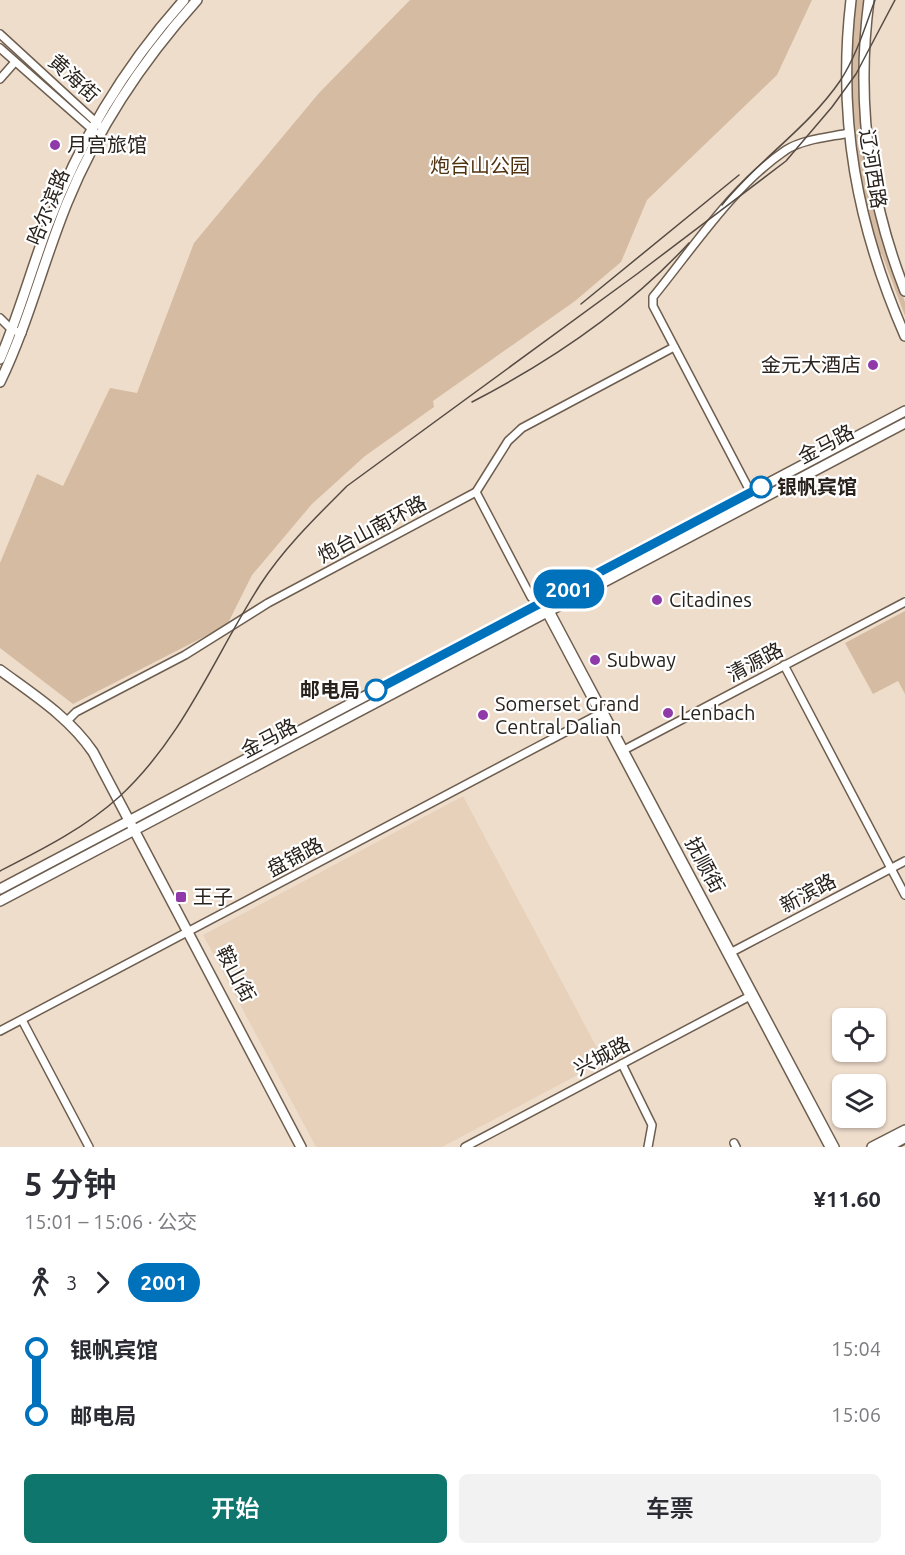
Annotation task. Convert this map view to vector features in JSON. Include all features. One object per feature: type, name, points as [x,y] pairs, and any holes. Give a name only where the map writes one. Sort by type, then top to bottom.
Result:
[{"type":"main road","name":"哈尔滨路","points":[[0,382],[59,196],[97,121],[142,51],[184,0]]},
{"type":"main road","name":"哈尔滨路","points":[[0,359],[17,331],[64,210],[102,132],[138,73],[197,0]]},
{"type":"main road","name":"辽河西路","points":[[851,0],[846,86],[849,133],[864,226],[905,336]]},
{"type":"main road","name":"辽河西路","points":[[869,0],[863,85],[866,130],[879,212],[905,291]]},
{"type":"main road","points":[[899,424],[905,405]]},
{"type":"main road","name":"金马路","points":[[0,901],[899,424],[905,411]]},
{"type":"main road","name":"金马路","points":[[0,889],[751,493],[899,424]]},
{"type":"main road","name":"鞍山街","points":[[0,670],[67,721],[93,752],[307,1147]]},
{"type":"main road","name":"鞍山街","points":[[190,931],[301,1147]]},
{"type":"main road","points":[[872,1147],[905,1130]]},
{"type":"main road","points":[[887,1147],[905,1137]]},
{"type":"main road","points":[[900,1147],[905,1144]]},
{"type":"street","name":"黄海街","points":[[0,34],[97,121],[102,132]]},
{"type":"street","name":"黄海街","points":[[0,48],[92,130],[102,132]]},
{"type":"street","points":[[0,80],[15,62]]},
{"type":"street","points":[[751,493],[653,306],[654,297],[745,185],[788,149],[849,133]]},
{"type":"street","points":[[0,318],[17,331]]},
{"type":"street","name":"炮台山南环路","points":[[67,721],[76,712],[211,640],[268,603],[476,492],[508,441],[522,428],[674,347]]},
{"type":"street","name":"抚顺街","points":[[476,492],[531,597],[549,611],[752,995],[829,1147]]},
{"type":"street","name":"清源路","points":[[622,751],[905,602]]},
{"type":"street","points":[[784,665],[905,895]]},
{"type":"street","name":"盘锦路","points":[[0,1031],[602,712]]},
{"type":"street","name":"新滨路","points":[[730,953],[905,861]]},
{"type":"street","name":"抚顺街","points":[[752,995],[835,1147]]},
{"type":"street","name":"兴城路","points":[[465,1147],[752,995]]},
{"type":"street","points":[[22,1020],[89,1147]]},
{"type":"street","points":[[622,1064],[652,1125],[648,1147]]},
{"type":"shaded area","points":[[463,796],[604,1061],[442,1147],[316,1147],[203,935]]},
{"type":"green space","name":"炮台山公园","points":[[410,0],[812,0],[777,75],[647,200],[621,262],[575,301],[433,401],[434,407],[365,456],[312,504],[252,575],[227,625],[73,704],[0,648],[0,563],[37,474],[63,486],[110,388],[137,393],[194,243],[319,93]]},
{"type":"green space","points":[[855,0],[865,0],[859,91],[863,140],[873,202],[887,253],[905,302],[905,316],[882,255],[876,248],[856,167],[851,91]]},
{"type":"green space","points":[[905,611],[905,694],[898,681],[873,694],[845,643]]},
{"type":"railway","points":[[722,205],[751,173],[813,114],[840,81],[855,52],[875,0]]},
{"type":"railway","points":[[0,871],[92,819],[142,774],[162,749],[197,696],[243,612],[269,571],[301,533],[347,486],[637,274],[786,161],[832,107],[856,74],[895,0]]},
{"type":"railway","points":[[581,304],[739,175]]},
{"type":"railway","points":[[472,402],[531,369],[588,332],[640,290],[689,243]]},
{"type":"bus line","name":"2001","points":[[376,690],[761,487]]},
{"type":"place","name":"月宫旅馆","points":[[55,145]]},
{"type":"place","name":"金元大酒店","points":[[873,365]]},
{"type":"place","name":"银帆宾馆","points":[[761,487]]},
{"type":"place","name":"Citadines","points":[[657,600]]},
{"type":"place","name":"Subway","points":[[595,660]]},
{"type":"place","name":"邮电局","points":[[376,690]]},
{"type":"place","name":"Lenbach","points":[[668,713]]},
{"type":"place","name":"Somerset Grand Central Dalian","points":[[483,715]]},
{"type":"place","name":"王子","points":[[181,897]]}]
